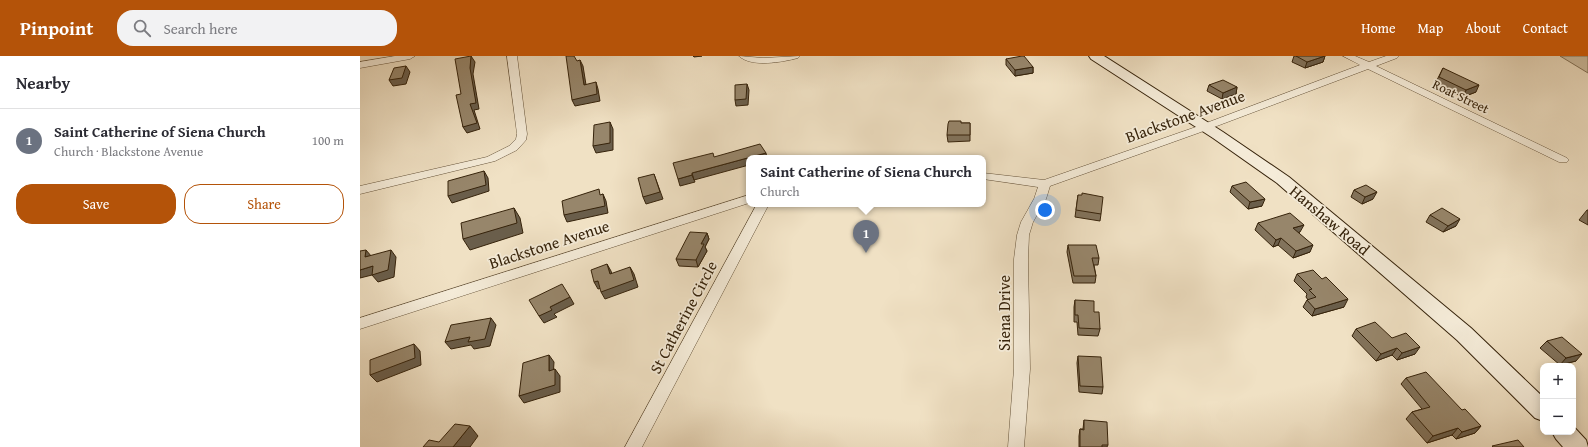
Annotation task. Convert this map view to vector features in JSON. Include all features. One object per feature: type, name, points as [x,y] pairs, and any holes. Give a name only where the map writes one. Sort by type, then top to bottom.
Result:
[{"type":"street","points":[[360,65],[410,56]]},
{"type":"street","points":[[360,190],[491,159],[513,148],[521,140],[522,134],[512,56]]},
{"type":"street","points":[[744,56],[752,59],[767,60],[795,56]]},
{"type":"street","name":"Hanshaw Road","points":[[1095,56],[1205,127],[1283,180],[1464,334],[1540,408]]},
{"type":"street","name":"Roat Street","points":[[1348,56],[1563,160]]},
{"type":"street","name":"Blackstone Avenue","points":[[986,176],[1045,184],[1205,127],[1394,56]]},
{"type":"street","name":"Siena Drive","points":[[1016,447],[1022,369],[1021,259],[1023,235],[1027,222],[1040,199],[1045,184]]},
{"type":"street","name":"Blackstone Avenue","points":[[360,324],[746,200]]},
{"type":"street","name":"St Catherine Circle","points":[[633,447],[761,207]]},
{"type":"street","points":[[1567,435],[1578,447]]},
{"type":"shaded area","points":[[1560,56],[1588,56],[1588,73]]},
{"type":"building","points":[[471,56],[470,68],[476,103],[470,104],[477,123],[463,127],[456,95],[461,94],[455,59]]},
{"type":"building","points":[[566,56],[574,56],[577,61],[580,60],[584,85],[596,82],[597,94],[572,100]]},
{"type":"building","points":[[1024,56],[1033,67],[1015,70],[1006,59]]},
{"type":"building","points":[[1296,56],[1325,56],[1307,62]]},
{"type":"building","points":[[406,66],[402,78],[389,80],[394,68]]},
{"type":"building","points":[[1443,68],[1479,85],[1466,90],[1439,77]]},
{"type":"building","points":[[1223,80],[1237,87],[1223,93],[1209,85]]},
{"type":"building","points":[[747,84],[746,99],[735,100],[735,85]]},
{"type":"building","points":[[949,121],[970,123],[970,135],[947,135]]},
{"type":"building","points":[[610,122],[610,143],[593,146],[594,125]]},
{"type":"building","points":[[760,144],[766,153],[759,155],[746,155],[746,158],[692,173],[692,175],[678,179],[673,163],[713,153],[714,157]]},
{"type":"building","points":[[484,171],[486,185],[448,196],[448,181]]},
{"type":"building","points":[[654,174],[660,192],[643,197],[638,178]]},
{"type":"building","points":[[1246,182],[1265,199],[1250,202],[1232,186]]},
{"type":"building","points":[[1366,185],[1377,192],[1365,197],[1354,190]]},
{"type":"building","points":[[599,189],[600,195],[603,194],[605,206],[564,215],[562,201]]},
{"type":"building","points":[[1082,193],[1103,197],[1101,214],[1076,210],[1078,195],[1082,195]]},
{"type":"building","points":[[514,208],[517,223],[463,239],[461,223]]},
{"type":"building","points":[[1442,208],[1460,219],[1448,226],[1430,215]]},
{"type":"building","points":[[1290,213],[1304,225],[1293,228],[1313,245],[1296,251],[1281,238],[1276,240],[1258,223]]},
{"type":"building","points":[[690,232],[707,233],[701,244],[704,244],[696,260],[676,259]]},
{"type":"building","points":[[1068,245],[1096,245],[1099,258],[1092,258],[1096,276],[1074,276]]},
{"type":"building","points":[[366,250],[365,257],[391,250],[388,270],[372,275],[373,266],[360,270],[360,251]]},
{"type":"building","points":[[607,264],[610,274],[630,267],[634,280],[601,292],[598,281],[594,282],[591,270]]},
{"type":"building","points":[[1313,270],[1322,279],[1326,277],[1348,299],[1315,309],[1307,300],[1316,297],[1309,290],[1312,289],[1297,274]]},
{"type":"building","points":[[562,284],[570,297],[550,307],[552,310],[539,316],[529,300]]},
{"type":"building","points":[[1075,300],[1094,301],[1094,312],[1099,312],[1100,329],[1079,328],[1078,315],[1075,315]]},
{"type":"building","points":[[491,318],[485,339],[468,342],[470,337],[445,342],[451,325]]},
{"type":"building","points":[[1375,322],[1392,338],[1406,333],[1420,347],[1402,353],[1397,348],[1381,354],[1356,329]]},
{"type":"building","points":[[1562,337],[1582,354],[1566,358],[1547,341]]},
{"type":"building","points":[[414,344],[415,358],[370,375],[370,360]]},
{"type":"building","points":[[549,355],[549,371],[555,369],[555,385],[519,396],[523,363]]},
{"type":"building","points":[[1078,356],[1101,357],[1103,387],[1080,386]]},
{"type":"building","points":[[1426,372],[1462,410],[1465,409],[1481,426],[1462,432],[1458,428],[1433,436],[1412,412],[1430,407],[1406,378]]},
{"type":"building","points":[[1084,420],[1107,422],[1108,445],[1102,445],[1102,447],[1080,447],[1080,429],[1084,430]]},
{"type":"building","points":[[455,424],[470,426],[453,447],[423,447],[429,440],[439,442]]},
{"type":"building","points":[[1518,440],[1524,447],[1492,446]]},
{"type":"place","name":"Saint Catherine of Siena Church","points":[[866,253]]}]
